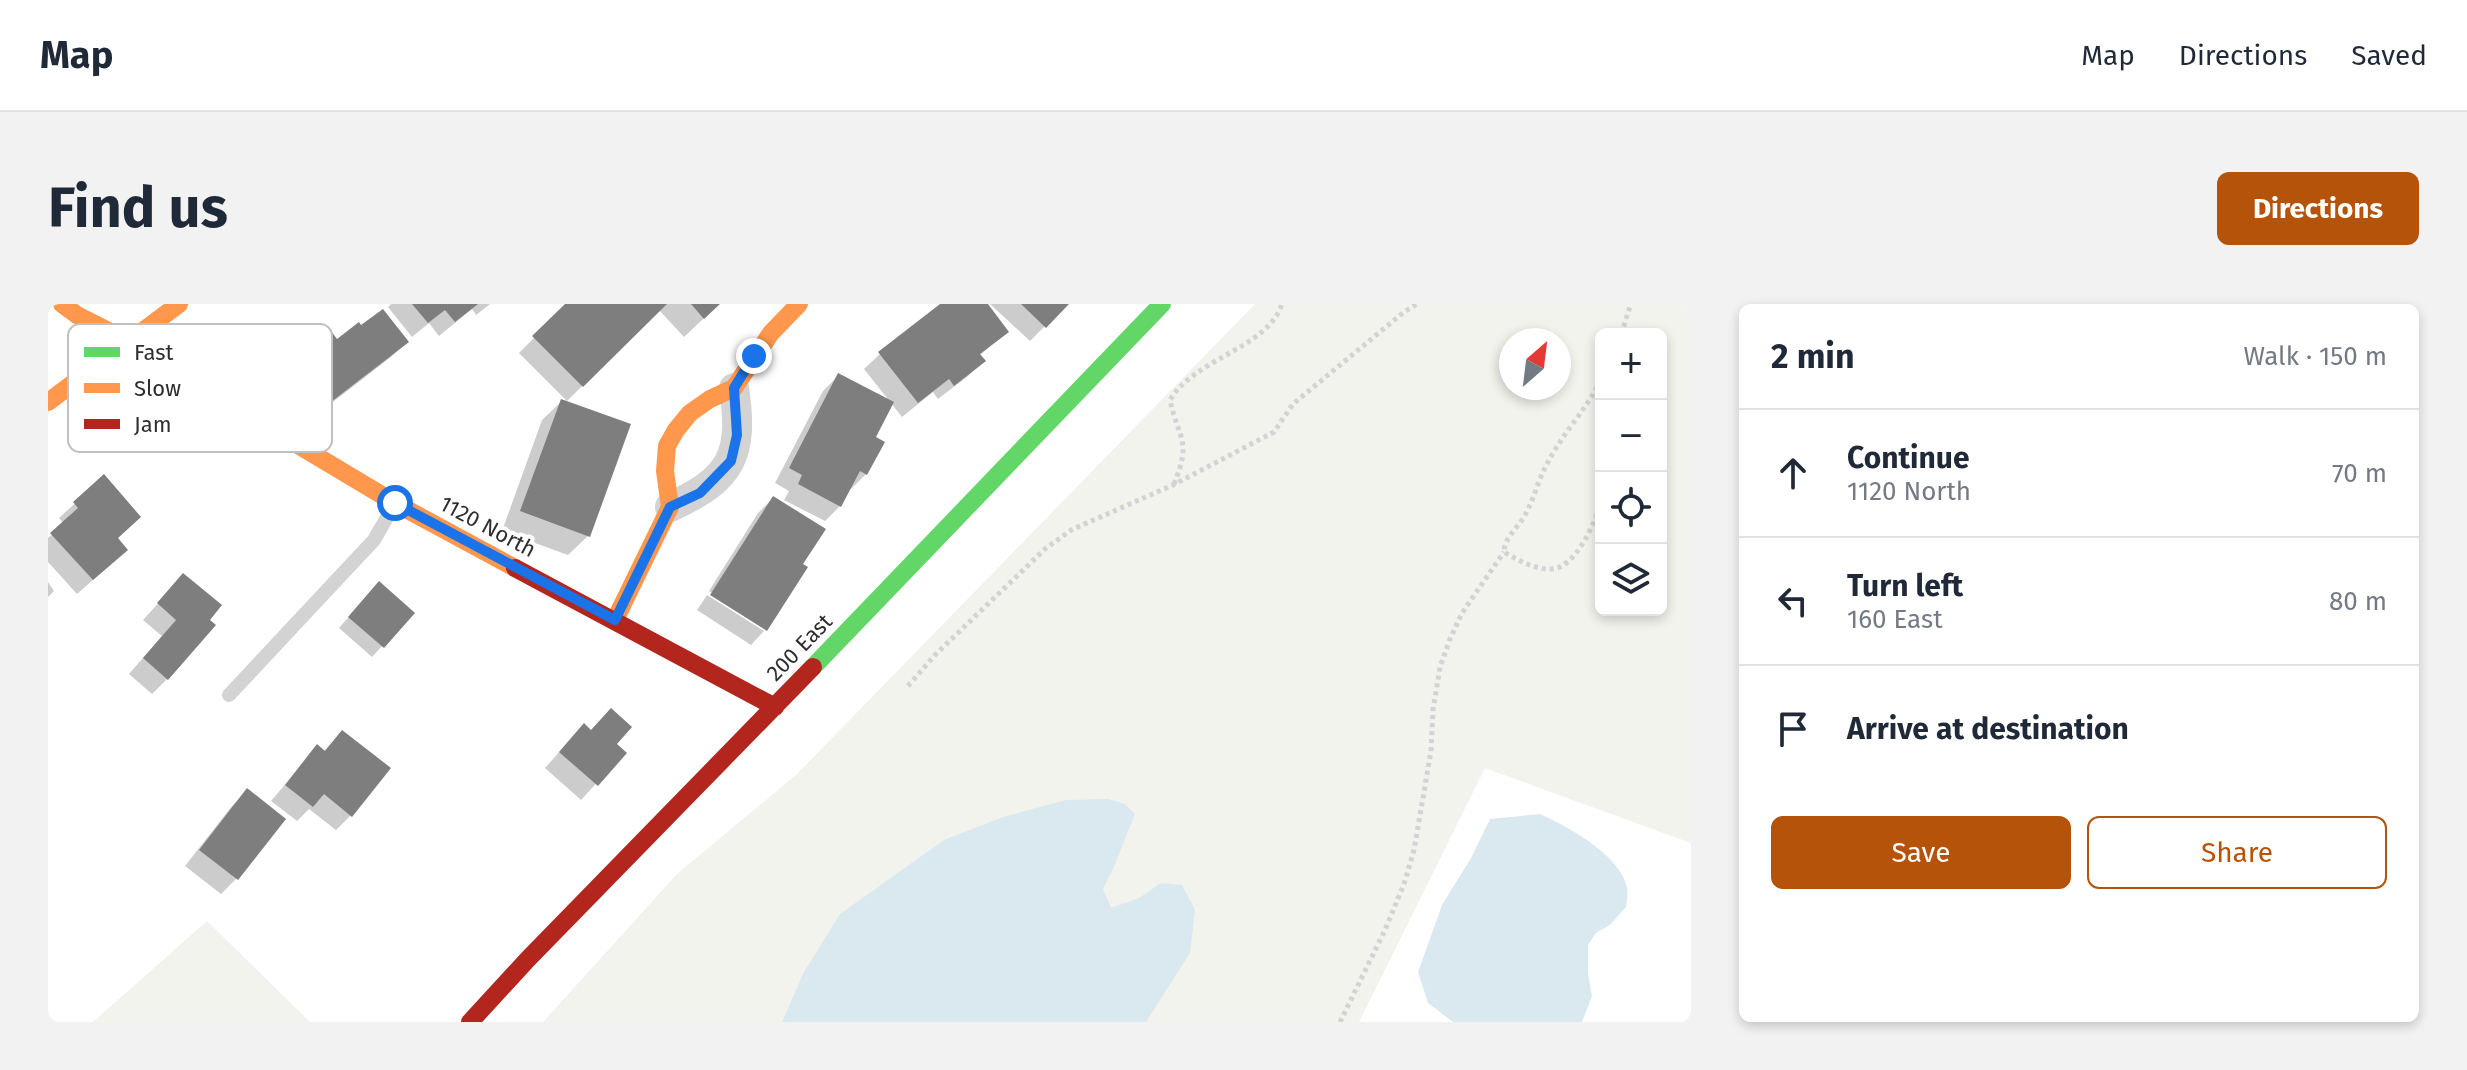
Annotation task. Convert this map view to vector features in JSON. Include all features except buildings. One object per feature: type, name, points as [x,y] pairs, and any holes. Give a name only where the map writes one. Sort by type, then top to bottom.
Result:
[{"type":"street","name":"1120 North","points":[[62,304],[95,324]]},
{"type":"street","points":[[152,324],[179,304]]},
{"type":"street","points":[[615,620],[670,507],[665,471],[667,446],[676,430],[690,413],[734,388],[771,333],[799,304]]},
{"type":"street","name":"200 East","points":[[470,1022],[1162,304]]},
{"type":"street","points":[[48,402],[68,387]]},
{"type":"street","points":[[670,507],[700,493],[731,461],[737,435],[734,388]]},
{"type":"street","name":"1120 North","points":[[310,452],[395,503],[775,707]]},
{"type":"lane","points":[[229,695],[374,540],[395,503]]},
{"type":"path","points":[[1173,485],[1184,456],[1183,436],[1170,400],[1179,385],[1263,331],[1279,313],[1282,304]]},
{"type":"path","points":[[1402,304],[1404,312]]},
{"type":"path","points":[[908,686],[935,655],[1045,549],[1071,530],[1173,485],[1274,432],[1293,404],[1417,304]]},
{"type":"path","points":[[1623,328],[1631,304]]},
{"type":"path","points":[[1340,1022],[1385,930],[1414,850],[1431,751],[1440,667],[1450,639],[1462,613],[1524,517],[1545,466],[1595,389]]},
{"type":"path","points":[[1504,552],[1530,566],[1553,569],[1566,563],[1581,547],[1595,518]]},
{"type":"shaded area","points":[[1255,304],[1691,304],[1691,843],[1485,768],[1359,1022],[543,1022],[677,874],[796,775]]},
{"type":"shaded area","points":[[1108,799],[1125,804],[1135,814],[1103,889],[1111,908],[1139,898],[1161,883],[1182,885],[1195,910],[1190,953],[1146,1022],[782,1022],[804,972],[840,914],[944,840],[1003,817],[1066,800]]},
{"type":"shaded area","points":[[1540,814],[1578,834],[1604,854],[1623,876],[1627,888],[1626,907],[1610,925],[1596,933],[1588,945],[1592,996],[1582,1022],[1453,1022],[1428,1003],[1418,972],[1442,905],[1471,858],[1490,819]]},
{"type":"shaded area","points":[[207,921],[310,1022],[93,1022]]},
{"type":"traffic: fast","points":[[813,667],[1162,304]]},
{"type":"traffic: slow","points":[[62,304],[95,324]]},
{"type":"traffic: slow","points":[[152,324],[179,304]]},
{"type":"traffic: slow","points":[[615,620],[670,507],[665,471],[667,446],[676,430],[690,413],[734,388],[771,333],[799,304]]},
{"type":"traffic: slow","points":[[48,402],[68,387]]},
{"type":"traffic: slow","points":[[310,452],[395,503],[515,568]]},
{"type":"traffic: jam","points":[[515,568],[775,707]]},
{"type":"traffic: jam","points":[[470,1022],[813,667]]},
{"type":"route","points":[[395,503],[615,620],[670,507],[700,493],[731,461],[737,435],[734,388],[754,356]]}]
